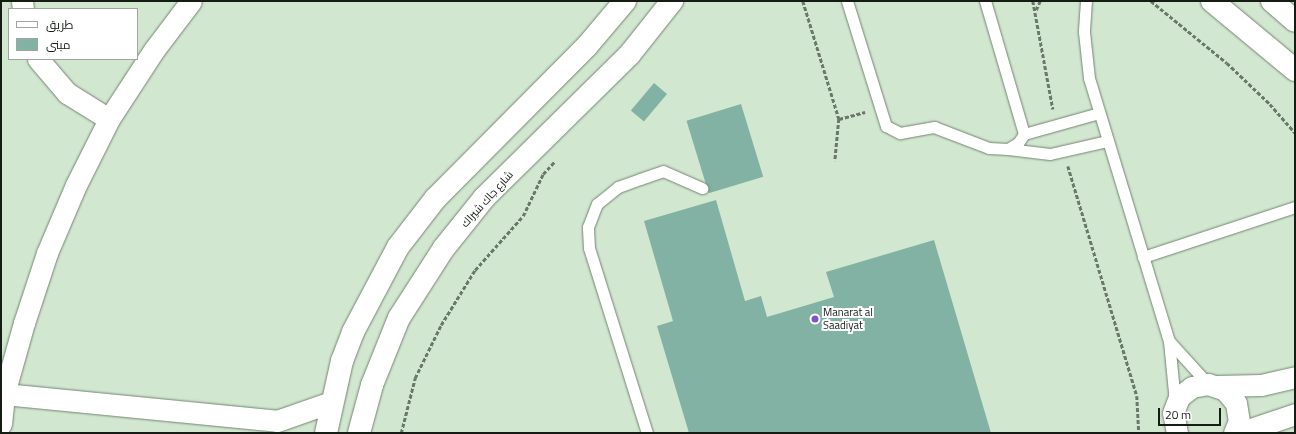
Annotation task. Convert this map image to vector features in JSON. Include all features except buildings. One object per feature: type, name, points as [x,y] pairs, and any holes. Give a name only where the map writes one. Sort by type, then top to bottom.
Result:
[{"type":"street","points":[[1,424],[4,394],[47,253],[76,186],[109,120],[154,50],[191,1]]},
{"type":"street","points":[[326,433],[332,402],[353,332],[398,247],[435,199],[587,46],[625,1]]},
{"type":"street","name":"شارع جاك شيراك","points":[[359,433],[372,385],[387,345],[416,287],[444,248],[484,198],[630,54],[672,1]]},
{"type":"street","points":[[1212,1],[1295,70]]},
{"type":"street","points":[[39,60],[66,94],[109,120]]},
{"type":"street","points":[[1177,433],[1173,423],[1175,404],[1185,391],[1213,385],[1261,385],[1295,377]]},
{"type":"street","points":[[1213,385],[1236,403],[1238,421],[1234,433]]},
{"type":"street","points":[[4,394],[282,427],[332,402]]},
{"type":"street","points":[[1239,433],[1295,414]]},
{"type":"lane","points":[[847,1],[879,108],[886,126],[892,130],[900,133],[934,127],[989,148],[1008,149],[1024,153],[1064,152],[1108,141]]},
{"type":"lane","points":[[985,1],[1024,134]]},
{"type":"lane","points":[[1086,1],[1086,55],[1099,113],[1169,341],[1175,404]]},
{"type":"lane","points":[[1008,149],[1024,134],[1099,113]]},
{"type":"lane","points":[[647,433],[589,248],[588,227],[597,204],[618,187],[663,171],[702,188]]},
{"type":"lane","points":[[1143,257],[1295,207]]},
{"type":"lane","points":[[1169,341],[1213,385]]},
{"type":"path","points":[[803,1],[839,119],[835,161]]},
{"type":"path","points":[[1033,1],[1036,10],[1056,125]]},
{"type":"path","points":[[1036,10],[1040,1]]},
{"type":"path","points":[[1151,1],[1232,68],[1270,104],[1295,133]]},
{"type":"path","points":[[839,119],[879,108]]},
{"type":"path","points":[[1064,152],[1137,396],[1138,433]]},
{"type":"path","points":[[401,433],[415,378],[441,325],[475,270],[523,216],[543,174],[559,157]]},
{"type":"place","name":"Manarat al Saadiyat","points":[[815,319]]}]
